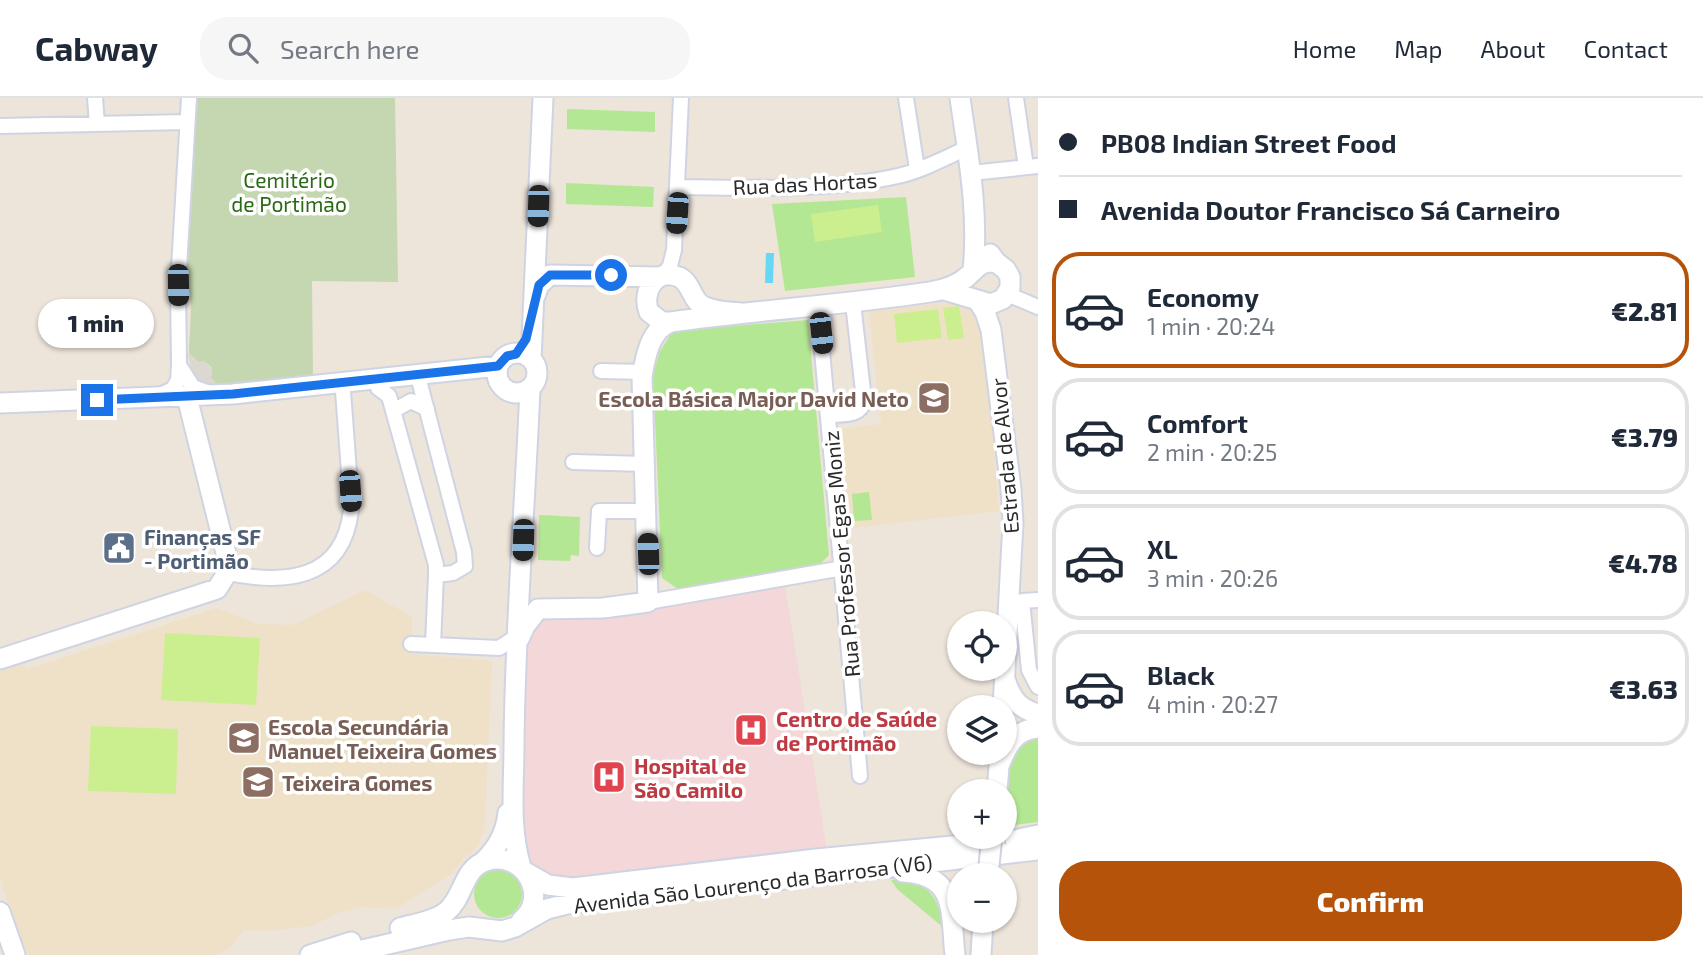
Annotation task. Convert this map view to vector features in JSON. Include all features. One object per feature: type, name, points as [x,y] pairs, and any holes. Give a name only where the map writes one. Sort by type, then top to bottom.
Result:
[{"type":"street","points":[[96,98],[97,124]]},
{"type":"street","points":[[533,307],[543,98]]},
{"type":"street","points":[[681,98],[674,250],[670,266],[647,289],[646,305],[655,318],[673,322],[853,303],[944,290],[991,304],[1005,297],[1038,307]]},
{"type":"street","points":[[906,98],[917,169]]},
{"type":"street","points":[[960,98],[976,229],[969,286],[977,299]]},
{"type":"street","points":[[971,173],[1032,167],[1016,98]]},
{"type":"street","points":[[0,126],[97,124],[188,106],[178,285],[178,380],[173,389],[148,399]]},
{"type":"street","name":"Rua das Hortas","points":[[678,187],[834,184],[899,176],[967,148]]},
{"type":"street","points":[[976,229],[996,262],[1010,277],[1005,297],[990,330]]},
{"type":"street","points":[[674,250],[677,265],[699,303],[706,308],[741,313]]},
{"type":"street","points":[[535,254],[540,268],[550,275],[678,277],[688,287],[691,308],[681,319],[664,325],[648,348],[643,372],[648,602]]},
{"type":"street","points":[[944,290],[984,262],[996,262]]},
{"type":"street","points":[[524,356],[539,285],[550,275]]},
{"type":"street","name":"Estrada de Alvor","points":[[977,299],[985,312],[990,330],[1011,489],[1013,523],[1009,611]]},
{"type":"street","name":"Rua Professor Egas Moniz","points":[[830,415],[857,413],[863,408],[853,303]]},
{"type":"street","name":"Rua Professor Egas Moniz","points":[[818,306],[830,415],[860,776]]},
{"type":"street","points":[[341,955],[469,927],[505,929],[526,917],[532,906],[534,893],[515,841],[514,732],[516,642],[528,433],[524,391],[536,377],[535,364],[524,356],[507,356],[498,372]]},
{"type":"street","points":[[179,365],[193,387],[213,399]]},
{"type":"street","points":[[0,659],[10,653],[209,593],[217,589],[227,573],[227,557],[179,365]]},
{"type":"street","points":[[601,371],[643,372]]},
{"type":"street","points":[[1,407],[343,391],[420,384],[498,372]]},
{"type":"street","points":[[498,372],[506,389],[524,391]]},
{"type":"street","points":[[195,431],[198,408],[213,399],[498,372]]},
{"type":"street","points":[[420,384],[464,552],[465,566],[453,573],[436,575]]},
{"type":"street","points":[[378,388],[389,396],[436,565],[433,645]]},
{"type":"street","points":[[227,573],[265,579],[296,578],[320,567],[334,553],[345,536],[351,509],[343,391]]},
{"type":"street","points":[[1,407],[148,399],[188,400]]},
{"type":"street","points":[[393,411],[411,401],[427,409]]},
{"type":"street","points":[[573,462],[645,464]]},
{"type":"street","points":[[597,548],[599,511],[647,511]]},
{"type":"street","points":[[522,567],[527,590],[534,603],[543,609]]},
{"type":"street","points":[[520,592],[523,605],[530,609],[603,608],[843,568]]},
{"type":"street","points":[[1038,600],[1022,601],[1029,670],[1038,687]]},
{"type":"street","points":[[411,644],[499,648],[516,642],[525,626],[543,609]]},
{"type":"street","points":[[1005,681],[1014,701],[1025,710],[1038,714]]},
{"type":"street","points":[[1017,735],[1024,730],[1038,728]]},
{"type":"street","points":[[310,955],[445,914],[474,868],[494,852],[501,839],[507,821],[514,732]]},
{"type":"street","name":"Avenida São Lourenço da Barrosa (V6)","points":[[483,862],[495,859],[512,861],[548,885],[573,888],[1038,836]]},
{"type":"street","name":"Avenida São Lourenço da Barrosa (V6)","points":[[505,929],[535,914],[568,904],[1038,850]]},
{"type":"street","points":[[867,870],[917,873],[937,880],[948,900],[955,955]]},
{"type":"street","points":[[464,883],[463,901],[469,915],[477,924],[505,929]]},
{"type":"street","points":[[0,912],[10,950]]},
{"type":"street","points":[[981,955],[982,933]]},
{"type":"street","points":[[355,955],[382,944]]},
{"type":"shaded area","name":"Escola Básica Major David Neto","points":[[944,303],[963,306],[973,313],[979,322],[999,511],[853,528],[846,520],[839,429],[881,424],[869,311]]},
{"type":"shaded area","points":[[189,353],[198,362],[204,361],[212,368],[211,378],[217,384],[216,388],[201,384],[196,378],[192,372]]},
{"type":"shaded area","points":[[784,578],[828,858],[573,888],[521,867],[525,626],[538,609]]},
{"type":"shaded area","name":"Escola Secundária Manuel Teixeira Gomes","points":[[365,590],[412,617],[412,654],[492,661],[485,824],[479,844],[472,852],[452,873],[396,909],[361,907],[338,913],[312,926],[268,931],[244,930],[228,950],[214,955],[28,955],[0,878],[0,667],[16,659],[28,669],[217,608],[257,624],[293,625]]},
{"type":"green space","name":"Cemitério de Portimão","points":[[197,98],[395,98],[398,282],[312,281],[313,376],[217,384],[211,378],[211,366],[198,362],[189,353],[191,307],[187,284]]},
{"type":"green space","points":[[567,109],[655,112],[655,132],[567,129]]},
{"type":"green space","points":[[566,183],[654,187],[653,207],[566,204]]},
{"type":"green space","points":[[906,197],[915,277],[785,291],[772,204]]},
{"type":"green space","points":[[878,205],[882,232],[815,242],[811,214]]},
{"type":"green space","points":[[959,306],[964,338],[948,340],[943,308]]},
{"type":"green space","points":[[938,309],[942,338],[897,343],[894,314]]},
{"type":"green space","points":[[808,320],[829,555],[820,564],[678,589],[662,578],[653,374],[660,351],[673,331]]},
{"type":"green space","points":[[869,492],[872,520],[854,521],[852,494]]},
{"type":"green space","points":[[539,515],[580,517],[579,556],[571,555],[570,561],[538,560]]},
{"type":"green space","points":[[165,633],[260,638],[256,705],[161,700]]},
{"type":"green space","points":[[91,726],[178,729],[176,794],[88,791]]},
{"type":"green space","points":[[1038,738],[1038,822],[1017,825],[1017,779],[1008,779],[1008,774],[1011,765],[1017,765],[1017,753],[1026,743]]},
{"type":"green space","points":[[498,870],[515,877],[522,894],[515,911],[498,918],[481,911],[474,894],[481,877]]},
{"type":"green space","points":[[903,879],[928,891],[936,902],[944,928],[897,889],[891,880]]},
{"type":"water","points":[[766,253],[774,253],[773,283],[765,283]]},
{"type":"place","name":"Escola Básica Major David Neto","points":[[934,398]]},
{"type":"place","name":"Finanças SF - Portimão","points":[[119,548]]},
{"type":"place","name":"Centro de Saúde de Portimão","points":[[751,730]]},
{"type":"place","name":"Escola Secundária Manuel Teixeira Gomes","points":[[244,738]]},
{"type":"place","name":"Hospital de São Camilo","points":[[609,777]]},
{"type":"place","name":"Teixeira Gomes","points":[[258,782]]},
{"type":"route","points":[[97,400],[233,394],[498,366],[507,356],[516,354],[526,339],[539,285],[550,275],[611,275]]}]
